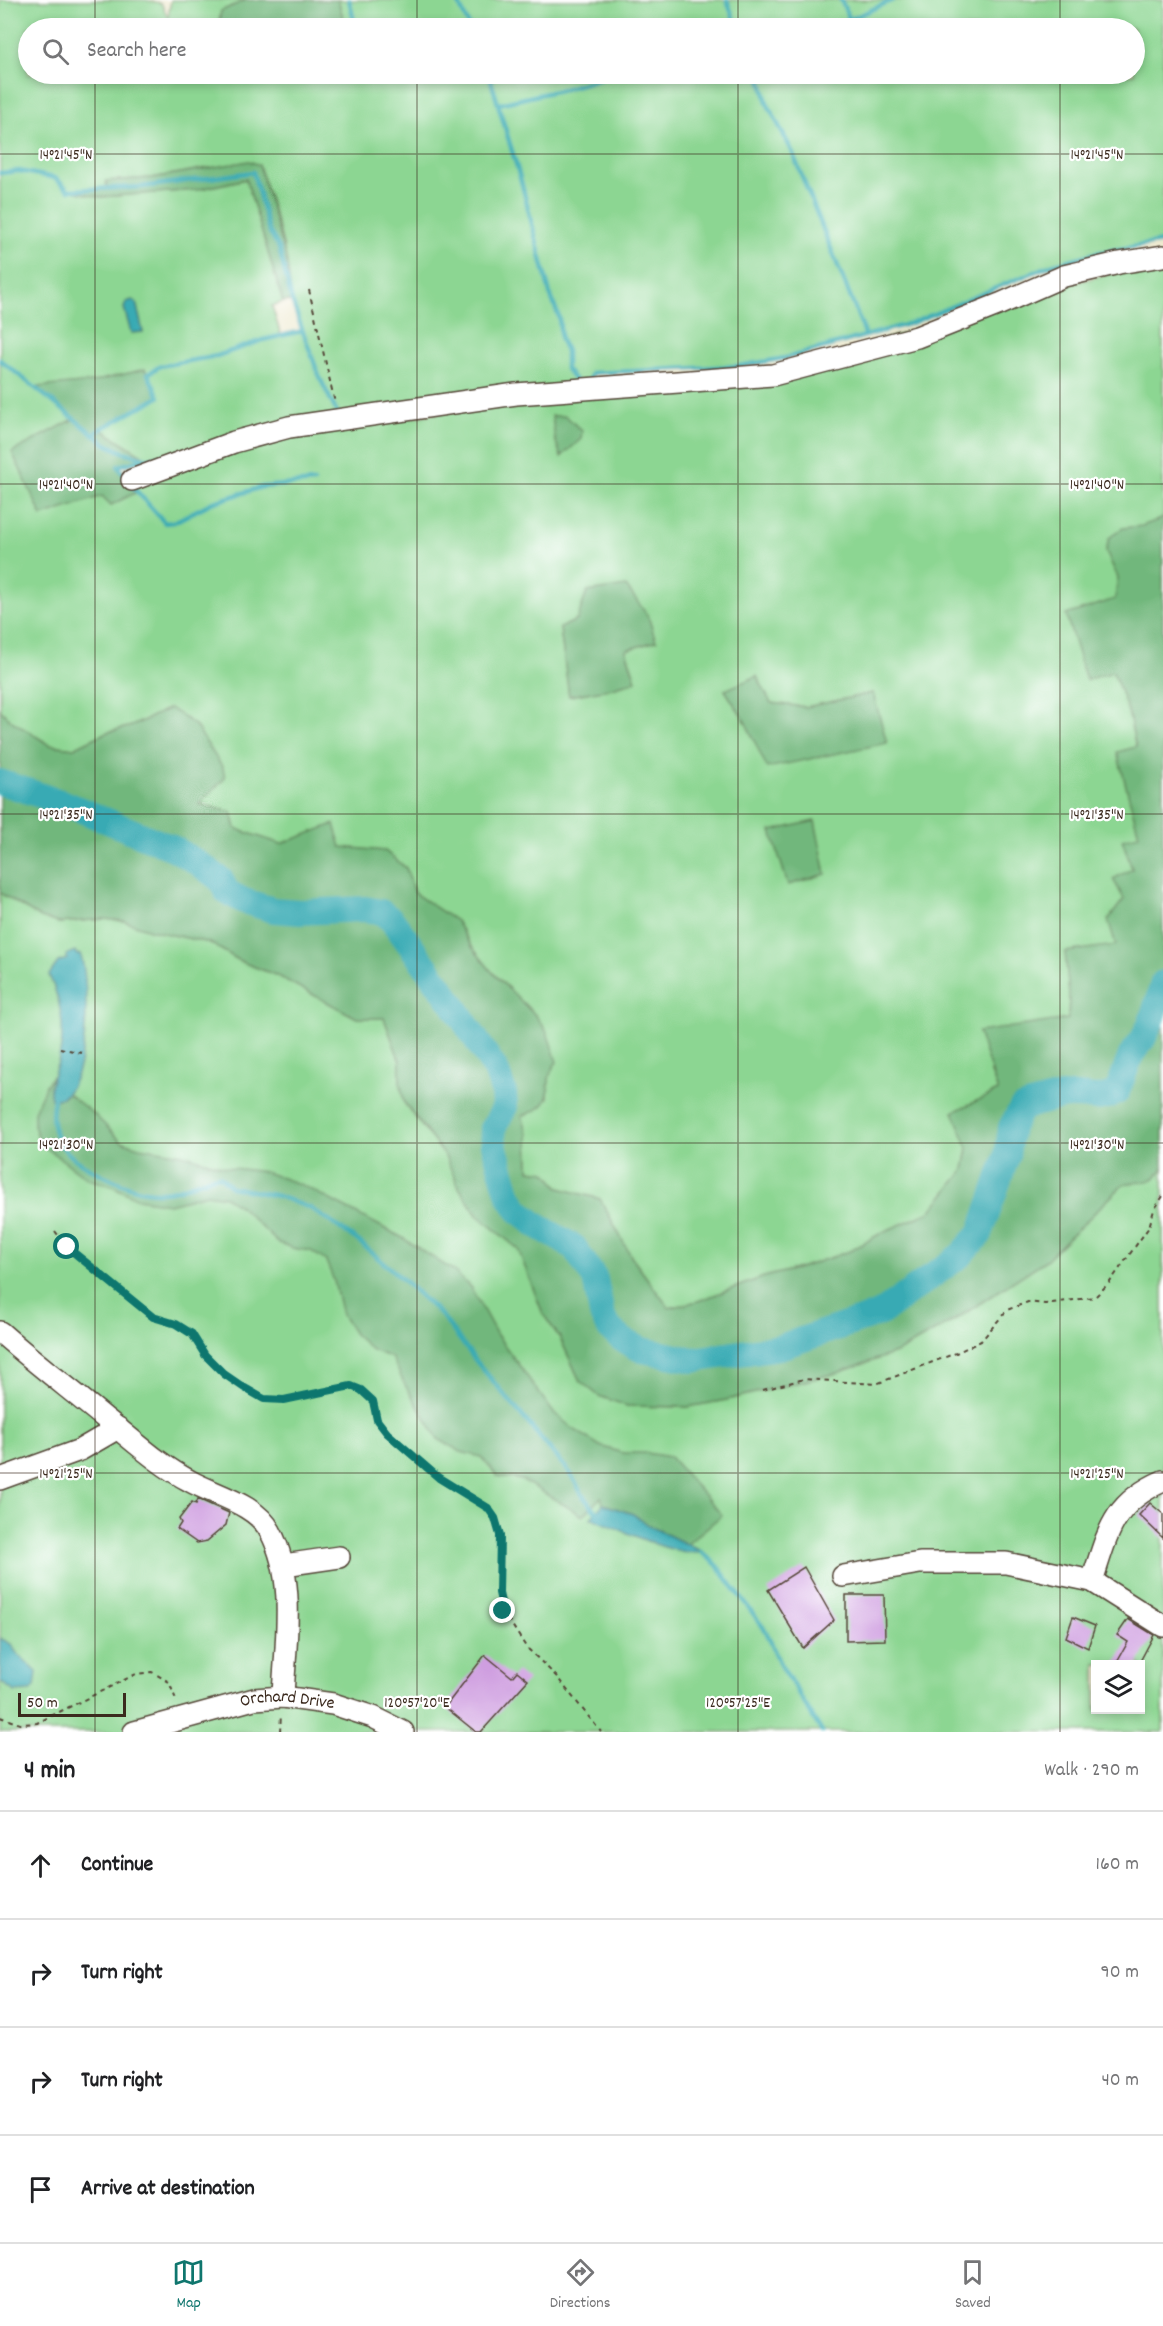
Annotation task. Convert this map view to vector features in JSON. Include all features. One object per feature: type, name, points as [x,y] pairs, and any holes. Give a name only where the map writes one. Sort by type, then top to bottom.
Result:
[{"type":"street","points":[[132,480],[234,441],[289,427],[516,394],[773,375],[917,337],[1064,276],[1163,256]]},
{"type":"street","points":[[0,1332],[151,1456],[188,1480],[258,1516],[269,1528],[284,1565],[287,1594],[283,1697]]},
{"type":"street","points":[[0,1479],[80,1450],[118,1428]]},
{"type":"street","points":[[1092,1581],[1106,1536],[1124,1505],[1145,1489],[1163,1481]]},
{"type":"street","points":[[284,1565],[339,1557]]},
{"type":"street","points":[[843,1576],[920,1563],[1006,1563],[1092,1581],[1163,1626]]},
{"type":"street","name":"Orchard Drive","points":[[134,1732],[184,1725],[254,1699],[283,1697],[333,1704],[373,1717],[403,1732]]},
{"type":"path","points":[[309,290],[334,401],[345,419]]},
{"type":"path","points":[[60,1048],[82,1053]]},
{"type":"path","points":[[763,1390],[804,1379],[876,1384],[981,1341],[1007,1310],[1028,1302],[1045,1304],[1095,1297],[1110,1282],[1149,1227],[1154,1210],[1163,1196]]},
{"type":"path","points":[[55,1231],[67,1247],[136,1305],[153,1317],[176,1324],[192,1334],[205,1355],[224,1374],[264,1399],[284,1400],[351,1386],[373,1401],[377,1420],[387,1433],[439,1478],[488,1508],[495,1518],[500,1535],[499,1593],[503,1611],[526,1647],[556,1676],[601,1732]]},
{"type":"path","points":[[0,1717],[20,1724],[37,1723],[136,1674],[152,1672],[169,1682],[184,1725]]},
{"type":"green space","points":[[0,0],[144,0],[161,3],[168,17],[171,0],[246,0],[221,11],[220,18],[18,18],[18,84],[1145,84],[1145,18],[343,18],[338,0],[1163,0],[1163,242],[1096,253],[1051,265],[912,323],[786,358],[739,366],[593,373],[588,382],[148,459],[101,429],[159,397],[145,369],[93,382],[37,388],[75,419],[42,515],[102,496],[137,492],[130,484],[229,447],[550,395],[743,382],[1030,294],[1163,260],[1163,518],[1142,527],[1123,528],[1106,551],[1118,578],[1115,599],[1113,671],[1128,711],[1136,747],[1139,835],[1116,945],[1069,996],[1068,1019],[990,1071],[998,1091],[968,1148],[964,1170],[930,1212],[883,1232],[850,1251],[800,1268],[764,1277],[698,1301],[669,1308],[632,1258],[600,1199],[559,1188],[546,1172],[529,1170],[528,1134],[522,1116],[548,1098],[549,1070],[536,1016],[492,972],[472,947],[456,921],[414,893],[406,868],[385,851],[281,844],[236,829],[232,812],[198,804],[225,778],[170,708],[132,726],[105,733],[74,748],[50,745],[13,722],[0,710]],"holes":[[[259,165],[280,232],[292,301],[302,331],[281,336],[272,306],[283,302],[246,179],[196,190],[100,197],[71,190],[107,187],[107,181],[151,178],[207,168]],[[582,609],[656,641],[626,650],[636,681],[569,696],[560,628],[577,620]],[[725,690],[771,703],[806,707],[873,693],[745,721]]]},
{"type":"green space","points":[[246,0],[338,0],[343,18],[220,18],[221,11]]},
{"type":"green space","points":[[249,161],[259,165],[286,257],[292,301],[283,302],[246,179],[196,190],[100,197],[69,190],[107,188],[106,181],[152,178]]},
{"type":"green space","points":[[145,369],[159,397],[101,429],[148,459],[118,466],[137,492],[111,505],[102,496],[42,516],[12,452],[74,419],[36,387],[93,382]]},
{"type":"green space","points":[[552,416],[566,416],[582,431],[581,439],[561,457],[555,439]]},
{"type":"green space","points":[[1163,518],[1163,1168],[1155,1178],[1124,1184],[1046,1260],[953,1321],[898,1352],[837,1373],[688,1407],[627,1406],[599,1396],[580,1381],[560,1338],[543,1314],[518,1249],[477,1215],[460,1189],[445,1156],[404,1102],[400,1082],[400,1061],[384,1018],[357,1018],[278,976],[242,962],[210,943],[150,930],[124,921],[104,919],[59,923],[41,918],[0,893],[0,710],[13,722],[50,745],[74,748],[105,733],[132,726],[170,708],[195,725],[223,768],[225,778],[199,804],[232,812],[236,829],[281,844],[334,824],[341,847],[385,851],[406,868],[414,893],[456,921],[472,947],[492,972],[536,1016],[547,1032],[557,1062],[549,1079],[547,1099],[535,1111],[522,1116],[528,1134],[529,1170],[546,1172],[559,1188],[600,1199],[632,1258],[669,1308],[698,1301],[764,1277],[800,1268],[850,1251],[883,1232],[930,1212],[964,1170],[968,1148],[953,1112],[998,1091],[978,1032],[1068,1019],[1069,996],[1065,952],[1116,945],[1108,920],[1124,899],[1113,879],[1132,869],[1122,839],[1139,835],[1117,752],[1136,747],[1128,711],[1113,672],[1086,680],[1066,615],[1115,599],[1118,578],[1106,551],[1109,538],[1123,528],[1142,526]]},
{"type":"green space","points":[[626,586],[648,616],[656,641],[626,650],[636,681],[569,696],[560,628],[577,620],[587,592]]},
{"type":"green space","points":[[757,676],[771,703],[806,707],[873,693],[887,743],[767,768],[745,721],[725,690]]},
{"type":"green space","points":[[815,821],[826,874],[788,885],[771,831]]},
{"type":"green space","points":[[0,893],[41,918],[59,923],[104,919],[124,921],[150,930],[210,943],[242,962],[278,976],[357,1018],[384,1018],[400,1061],[400,1082],[404,1103],[445,1156],[460,1189],[477,1215],[518,1248],[543,1314],[560,1338],[580,1381],[627,1406],[687,1407],[726,1400],[837,1373],[898,1352],[953,1321],[1046,1260],[1124,1184],[1151,1180],[1163,1168],[1163,1732],[0,1732]]},
{"type":"green space","points":[[52,1076],[51,1099],[56,1100],[68,1094],[94,1114],[121,1141],[139,1147],[182,1154],[225,1167],[265,1172],[302,1185],[401,1237],[454,1271],[471,1288],[497,1335],[553,1412],[572,1428],[600,1446],[623,1453],[647,1453],[670,1457],[722,1515],[686,1545],[633,1514],[603,1504],[601,1497],[583,1516],[522,1480],[497,1476],[481,1457],[461,1452],[438,1439],[405,1385],[392,1358],[372,1350],[354,1334],[342,1315],[334,1281],[326,1261],[311,1251],[292,1248],[277,1242],[241,1207],[225,1197],[207,1194],[169,1204],[138,1199],[112,1186],[88,1179],[41,1144],[34,1126],[34,1112]]},
{"type":"water","points":[[132,300],[136,302],[143,332],[131,333],[124,308],[126,302]]},
{"type":"water","points":[[75,951],[77,955],[80,954],[84,967],[86,988],[84,1038],[80,1063],[74,1083],[64,1096],[51,1099],[50,1088],[58,1063],[62,1026],[57,995],[49,975],[58,962],[67,959],[66,955]]},
{"type":"water","points":[[603,1504],[633,1514],[650,1526],[705,1553],[660,1546],[591,1518]]},
{"type":"water","points":[[0,1638],[11,1644],[37,1672],[35,1687],[31,1691],[15,1692],[0,1681]]},
{"type":"building","points":[[198,1499],[229,1513],[226,1525],[207,1541],[197,1543],[177,1529],[181,1523],[179,1519],[192,1502],[196,1504]]},
{"type":"building","points":[[1150,1503],[1163,1514],[1163,1538],[1139,1515]]},
{"type":"building","points":[[804,1567],[834,1620],[803,1648],[768,1590]]},
{"type":"building","points":[[846,1595],[884,1595],[885,1640],[846,1641]]},
{"type":"building","points":[[1073,1617],[1095,1626],[1088,1648],[1066,1637]]},
{"type":"building","points":[[1128,1619],[1154,1635],[1141,1660],[1118,1660],[1128,1642],[1117,1635]]},
{"type":"building","points":[[485,1655],[512,1677],[517,1671],[528,1680],[481,1732],[476,1732],[445,1707]]},
{"type":"waterway","points":[[349,0],[354,18]]},
{"type":"waterway","points":[[457,0],[465,18]]},
{"type":"waterway","points":[[727,0],[733,18]]},
{"type":"waterway","points":[[841,0],[849,18]]},
{"type":"waterway","points":[[853,18],[893,0]]},
{"type":"waterway","points":[[492,84],[521,181],[550,294],[559,317],[561,340],[566,351],[566,369],[577,383]]},
{"type":"waterway","points":[[499,104],[581,84]]},
{"type":"waterway","points":[[762,84],[767,103],[791,149],[866,336]]},
{"type":"waterway","points":[[0,173],[19,171],[55,178],[69,190],[142,187],[253,172],[269,231],[279,248],[292,301],[319,376],[337,413]]},
{"type":"waterway","points":[[588,382],[592,373],[739,366],[786,358],[912,323],[1051,265],[1096,253],[1163,242]]},
{"type":"waterway","points":[[93,435],[159,397],[148,374],[160,366],[217,356],[263,340],[302,331]]},
{"type":"waterway","points":[[0,360],[106,444],[123,452],[148,459],[181,452]]},
{"type":"waterway","points":[[126,478],[118,466],[146,459]]},
{"type":"waterway","points":[[133,487],[165,523],[174,522],[211,503],[262,487],[314,482]]},
{"type":"waterway","points":[[0,782],[64,803],[175,849],[221,880],[227,892],[244,901],[273,910],[300,912],[365,909],[381,912],[392,920],[451,1001],[496,1070],[504,1093],[505,1107],[493,1128],[494,1145],[509,1196],[518,1210],[536,1225],[574,1247],[595,1279],[602,1315],[610,1329],[623,1340],[642,1350],[693,1360],[780,1347],[881,1313],[961,1255],[980,1234],[1007,1156],[1011,1127],[1022,1108],[1046,1100],[1070,1096],[1098,1098],[1117,1092],[1131,1055],[1143,1039],[1153,1017],[1163,983]]},
{"type":"waterway","points":[[54,1099],[52,1115],[58,1140],[73,1158],[96,1172],[128,1186],[155,1192],[177,1190],[220,1176],[231,1187],[278,1196],[310,1208],[357,1240],[441,1315],[476,1361],[570,1473],[583,1496],[596,1512],[601,1514]]},
{"type":"waterway","points":[[701,1552],[716,1564],[766,1631],[779,1662],[822,1732]]},
{"type":"route","points":[[67,1247],[153,1317],[176,1324],[192,1334],[205,1355],[224,1374],[264,1399],[284,1400],[351,1386],[361,1390],[373,1401],[377,1420],[387,1433],[439,1478],[488,1508],[495,1518],[500,1535],[499,1593],[503,1611]]}]
